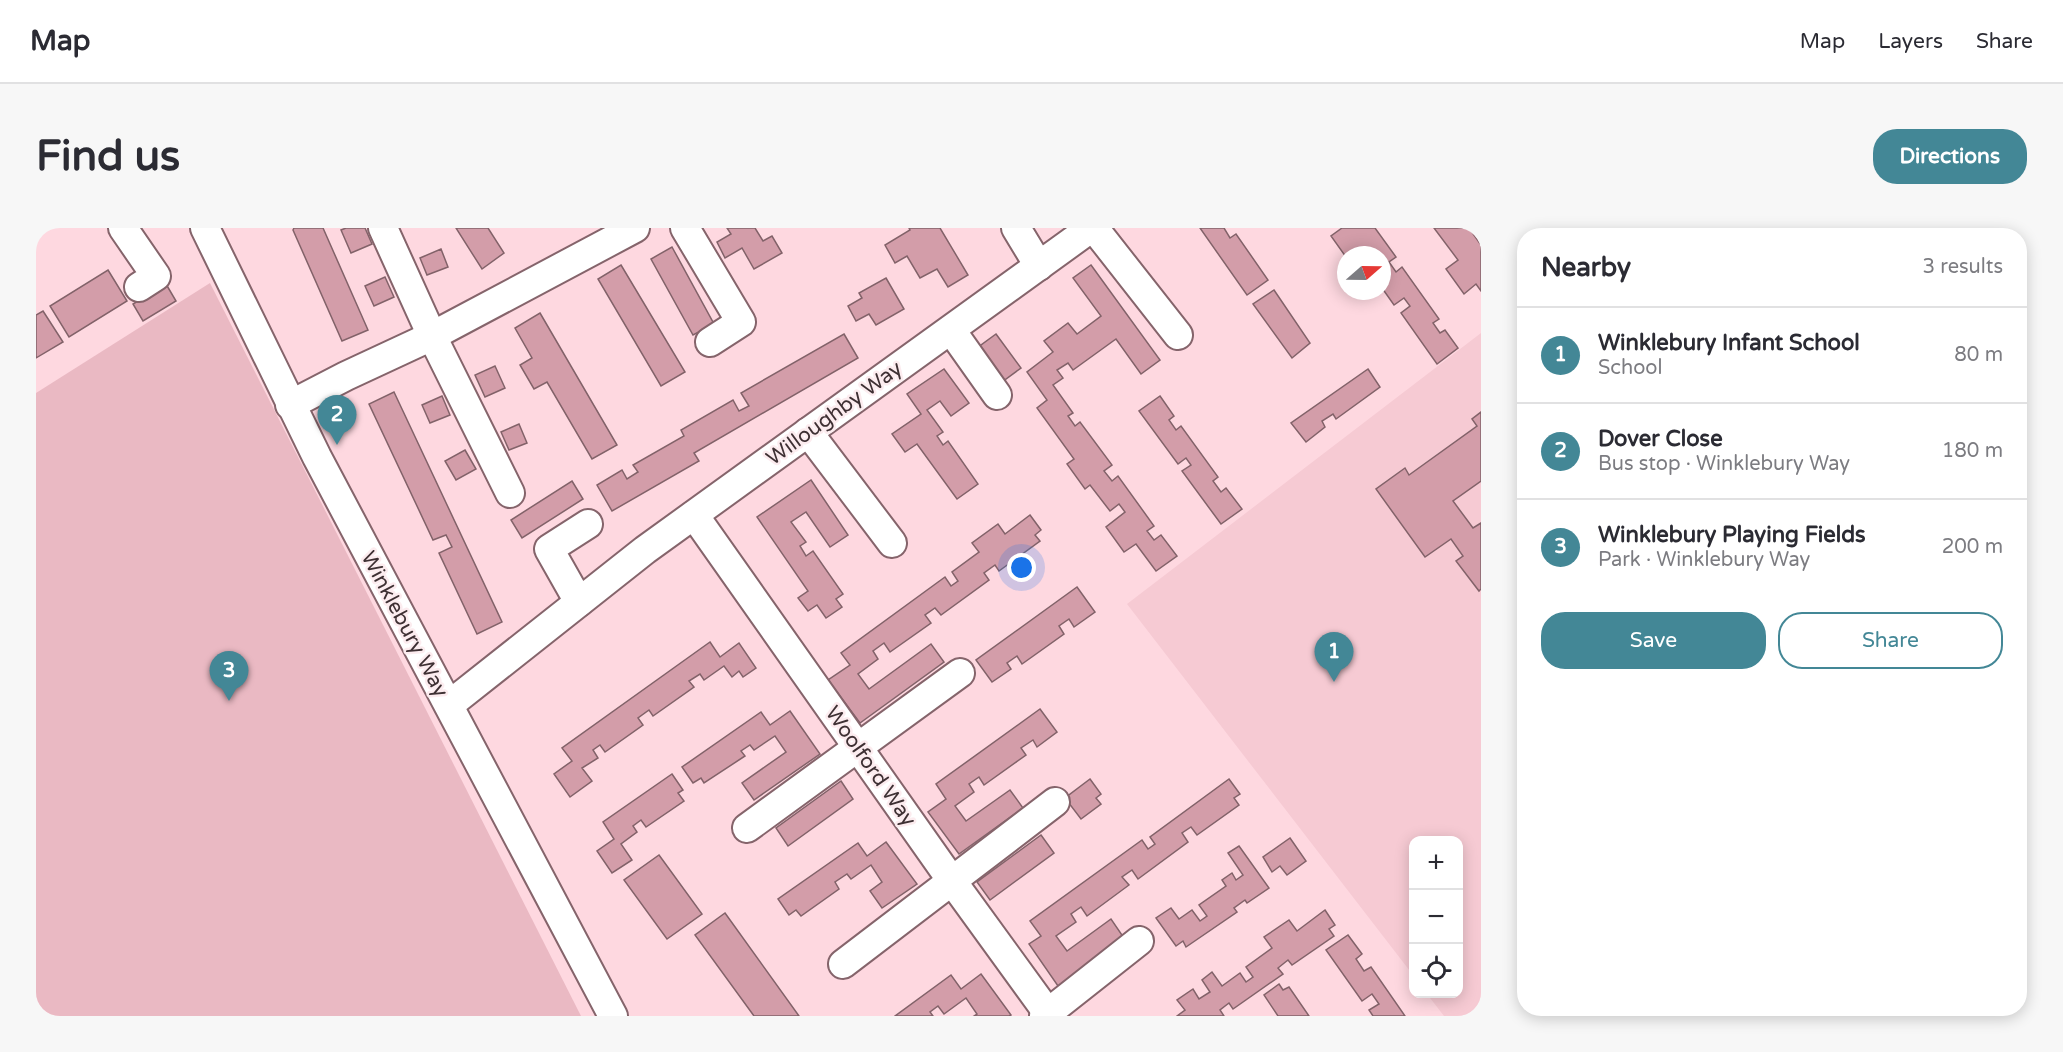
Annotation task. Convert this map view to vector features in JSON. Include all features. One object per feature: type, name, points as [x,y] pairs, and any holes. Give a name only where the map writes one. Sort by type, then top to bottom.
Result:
[{"type":"street","points":[[123,228],[156,276],[139,287]]},
{"type":"street","name":"Winklebury Way","points":[[205,228],[290,405],[612,1016]]},
{"type":"street","points":[[383,228],[432,336],[510,493]]},
{"type":"street","points":[[290,405],[432,336],[635,228]]},
{"type":"street","points":[[685,228],[741,322],[710,342]]},
{"type":"street","points":[[1016,228],[1039,267]]},
{"type":"street","points":[[1093,228],[1178,335]]},
{"type":"street","name":"Willoughby Way","points":[[449,705],[694,515],[1093,228]]},
{"type":"street","points":[[951,330],[997,395]]},
{"type":"street","points":[[808,432],[892,543]]},
{"type":"street","name":"Woolford Way","points":[[694,515],[1047,1015]]},
{"type":"street","points":[[579,602],[549,549],[588,524]]},
{"type":"street","points":[[747,828],[960,674]]},
{"type":"street","points":[[843,964],[1055,802]]},
{"type":"street","points":[[1047,1015],[1139,941]]},
{"type":"shaded area","points":[[210,283],[581,1016],[42,1016],[36,1008],[36,393]]},
{"type":"shaded area","points":[[1481,333],[1481,1016],[1444,1016],[1430,998],[1463,998],[1463,836],[1409,836],[1409,970],[1127,604]]},
{"type":"building","points":[[294,228],[323,228],[368,330],[342,341]]},
{"type":"building","points":[[365,228],[372,244],[351,253],[341,230]]},
{"type":"building","points":[[456,228],[488,228],[504,253],[482,269]]},
{"type":"building","points":[[727,228],[755,228],[763,241],[772,236],[782,253],[754,269],[742,248],[725,258],[717,242],[731,234]]},
{"type":"building","points":[[909,228],[940,228],[968,275],[948,287],[937,269],[920,278],[907,256],[895,263],[885,245],[910,230]]},
{"type":"building","points":[[1200,228],[1224,228],[1230,238],[1236,234],[1268,280],[1247,295]]},
{"type":"building","points":[[1342,228],[1375,228],[1388,246],[1338,246],[1331,236]]},
{"type":"building","points":[[1434,228],[1469,228],[1481,245],[1481,291],[1476,284],[1464,294],[1446,269],[1458,260]]},
{"type":"building","points":[[672,247],[714,324],[693,335],[651,259]]},
{"type":"building","points":[[441,249],[448,267],[427,275],[420,258]]},
{"type":"building","points":[[1391,250],[1396,257],[1391,261]]},
{"type":"building","points":[[621,265],[685,372],[661,386],[598,279]]},
{"type":"building","points":[[1091,265],[1160,360],[1141,374],[1116,339],[1073,370],[1068,363],[1057,370],[1063,378],[1053,385],[1073,413],[1068,416],[1075,426],[1080,422],[1112,465],[1104,471],[1112,481],[1118,476],[1154,526],[1147,531],[1154,540],[1161,535],[1177,556],[1156,571],[1136,544],[1124,552],[1106,527],[1125,512],[1119,504],[1110,511],[1090,485],[1085,489],[1067,464],[1074,459],[1037,408],[1047,400],[1027,372],[1053,352],[1044,341],[1068,323],[1077,334],[1101,316],[1073,278]]},
{"type":"building","points":[[1391,265],[1396,272],[1402,267],[1439,319],[1433,323],[1440,333],[1445,330],[1458,348],[1437,364],[1401,313],[1410,306],[1404,298],[1394,305],[1390,300]]},
{"type":"building","points":[[108,270],[127,301],[69,337],[50,306]]},
{"type":"building","points":[[385,277],[394,297],[374,306],[365,286]]},
{"type":"building","points":[[886,278],[904,309],[876,325],[869,314],[856,321],[848,306],[862,298],[859,293]]},
{"type":"building","points":[[166,284],[176,301],[143,321],[133,304]]},
{"type":"building","points":[[1274,290],[1310,343],[1292,358],[1253,304]]},
{"type":"building","points":[[43,311],[63,342],[36,358],[36,315]]},
{"type":"building","points":[[540,313],[617,445],[592,459],[547,382],[534,389],[520,365],[532,358],[515,328]]},
{"type":"building","points":[[844,334],[858,358],[694,453],[699,461],[612,511],[597,485],[622,470],[627,479],[638,472],[633,465],[684,436],[681,430],[733,400],[739,411],[749,406],[741,393]]},
{"type":"building","points":[[996,334],[1021,368],[1002,382],[977,348]]},
{"type":"building","points":[[495,366],[505,388],[485,397],[475,375]]},
{"type":"building","points":[[944,369],[969,403],[951,416],[940,401],[927,410],[943,432],[937,436],[943,445],[948,441],[978,484],[957,499],[917,444],[905,452],[892,434],[921,414],[907,394]]},
{"type":"building","points":[[1368,369],[1380,387],[1336,419],[1333,414],[1322,421],[1325,427],[1306,442],[1291,423]]},
{"type":"building","points":[[394,392],[502,622],[477,634],[439,553],[452,547],[446,535],[433,540],[369,404]]},
{"type":"building","points":[[442,396],[450,415],[430,423],[422,405]]},
{"type":"building","points":[[1160,396],[1174,416],[1169,420],[1176,430],[1181,426],[1218,477],[1213,481],[1221,492],[1226,488],[1242,509],[1221,524],[1182,471],[1191,465],[1186,458],[1178,464],[1139,411]]},
{"type":"building","points":[[1481,412],[1481,481],[1453,501],[1473,528],[1481,523],[1481,589],[1479,591],[1456,561],[1463,556],[1451,539],[1425,557],[1376,489],[1405,468],[1409,475],[1477,426],[1472,419]]},
{"type":"building","points":[[519,424],[527,443],[509,450],[501,432]]},
{"type":"building","points":[[465,450],[476,469],[456,480],[445,461]]},
{"type":"building","points":[[811,480],[848,535],[830,547],[806,512],[791,522],[806,542],[800,546],[806,556],[813,551],[843,594],[836,599],[842,607],[826,618],[817,605],[808,611],[798,598],[808,591],[757,517]]},
{"type":"building","points":[[572,481],[583,499],[522,538],[511,520]]},
{"type":"building","points":[[1030,515],[1041,530],[1035,535],[1040,541],[999,571],[995,565],[984,573],[989,580],[941,615],[935,608],[925,615],[931,623],[890,652],[884,643],[873,651],[878,659],[858,674],[869,689],[931,644],[944,662],[860,723],[828,680],[850,665],[841,653],[945,577],[951,586],[958,581],[952,572],[979,552],[972,543],[998,524],[1005,534]]},
{"type":"building","points":[[1077,587],[1095,612],[1074,627],[1069,619],[1059,626],[1064,634],[1022,664],[1017,656],[1007,663],[1011,669],[992,682],[976,660]]},
{"type":"building","points":[[710,642],[720,657],[739,643],[756,668],[743,677],[739,671],[732,677],[724,666],[704,680],[700,674],[689,681],[694,687],[653,716],[649,710],[638,718],[643,725],[605,752],[600,745],[593,750],[598,758],[582,768],[592,781],[570,797],[554,774],[572,761],[562,748]]},
{"type":"building","points":[[1040,709],[1057,732],[1037,747],[1033,740],[1021,748],[1026,755],[984,785],[979,777],[969,784],[974,792],[955,806],[966,821],[1010,790],[1023,808],[959,854],[928,812],[946,799],[936,784]]},
{"type":"building","points":[[790,711],[820,754],[754,800],[742,783],[786,752],[775,736],[754,750],[750,745],[741,751],[745,756],[704,783],[701,778],[693,783],[682,767],[761,712],[770,725]]},
{"type":"building","points":[[672,774],[683,790],[678,793],[684,801],[646,827],[641,820],[633,826],[637,832],[621,844],[632,860],[612,873],[597,851],[614,839],[603,822]]},
{"type":"building","points":[[1090,779],[1101,794],[1096,798],[1101,804],[1081,819],[1065,798]]},
{"type":"building","points":[[1229,779],[1240,794],[1234,798],[1239,805],[1197,835],[1191,827],[1182,833],[1188,842],[1138,879],[1132,870],[1122,877],[1129,885],[1087,916],[1081,907],[1071,914],[1076,922],[1056,936],[1067,951],[1111,919],[1124,938],[1058,986],[1029,944],[1041,936],[1030,921],[1142,840],[1148,849],[1155,844],[1150,837]]},
{"type":"building","points":[[841,781],[853,799],[788,846],[776,828]]},
{"type":"building","points":[[1041,835],[1054,853],[990,900],[977,882]]},
{"type":"building","points":[[1290,838],[1306,861],[1287,875],[1280,866],[1272,872],[1263,857]]},
{"type":"building","points":[[886,842],[917,884],[882,908],[870,891],[882,882],[871,865],[851,879],[847,874],[835,882],[839,889],[801,916],[796,910],[789,915],[778,899],[858,843],[867,856]]},
{"type":"building","points":[[1239,846],[1269,888],[1247,903],[1245,900],[1234,908],[1237,912],[1186,947],[1183,941],[1176,946],[1156,918],[1171,908],[1179,919],[1192,910],[1200,921],[1207,916],[1199,905],[1226,886],[1222,880],[1232,873],[1236,880],[1243,875],[1228,853]]},
{"type":"building","points":[[659,855],[702,914],[667,939],[624,880]]},
{"type":"building","points":[[1325,910],[1335,925],[1329,929],[1334,936],[1292,965],[1288,960],[1278,968],[1283,974],[1233,1009],[1229,1003],[1220,1010],[1224,1016],[1177,1016],[1185,1010],[1177,1000],[1193,989],[1199,999],[1210,992],[1202,980],[1212,972],[1222,986],[1240,973],[1246,982],[1253,977],[1246,967],[1272,948],[1264,937],[1289,920],[1297,931]]},
{"type":"building","points":[[725,913],[799,1016],[754,1016],[695,935]]},
{"type":"building","points":[[1348,935],[1362,954],[1356,959],[1364,971],[1371,967],[1405,1016],[1373,1016],[1369,1010],[1379,1004],[1372,994],[1362,1001],[1326,950]]},
{"type":"building","points":[[981,974],[1011,1015],[974,1016],[977,1014],[966,998],[944,1014],[938,1006],[930,1012],[933,1016],[895,1016],[951,975],[961,989]]},
{"type":"building","points":[[1279,984],[1283,990],[1289,987],[1309,1016],[1278,1016],[1264,995]]},
{"type":"place","name":"Dover Close","points":[[337,445]]},
{"type":"place","name":"Winklebury Infant School","points":[[1334,682]]},
{"type":"place","name":"Winklebury Playing Fields","points":[[229,701]]}]
